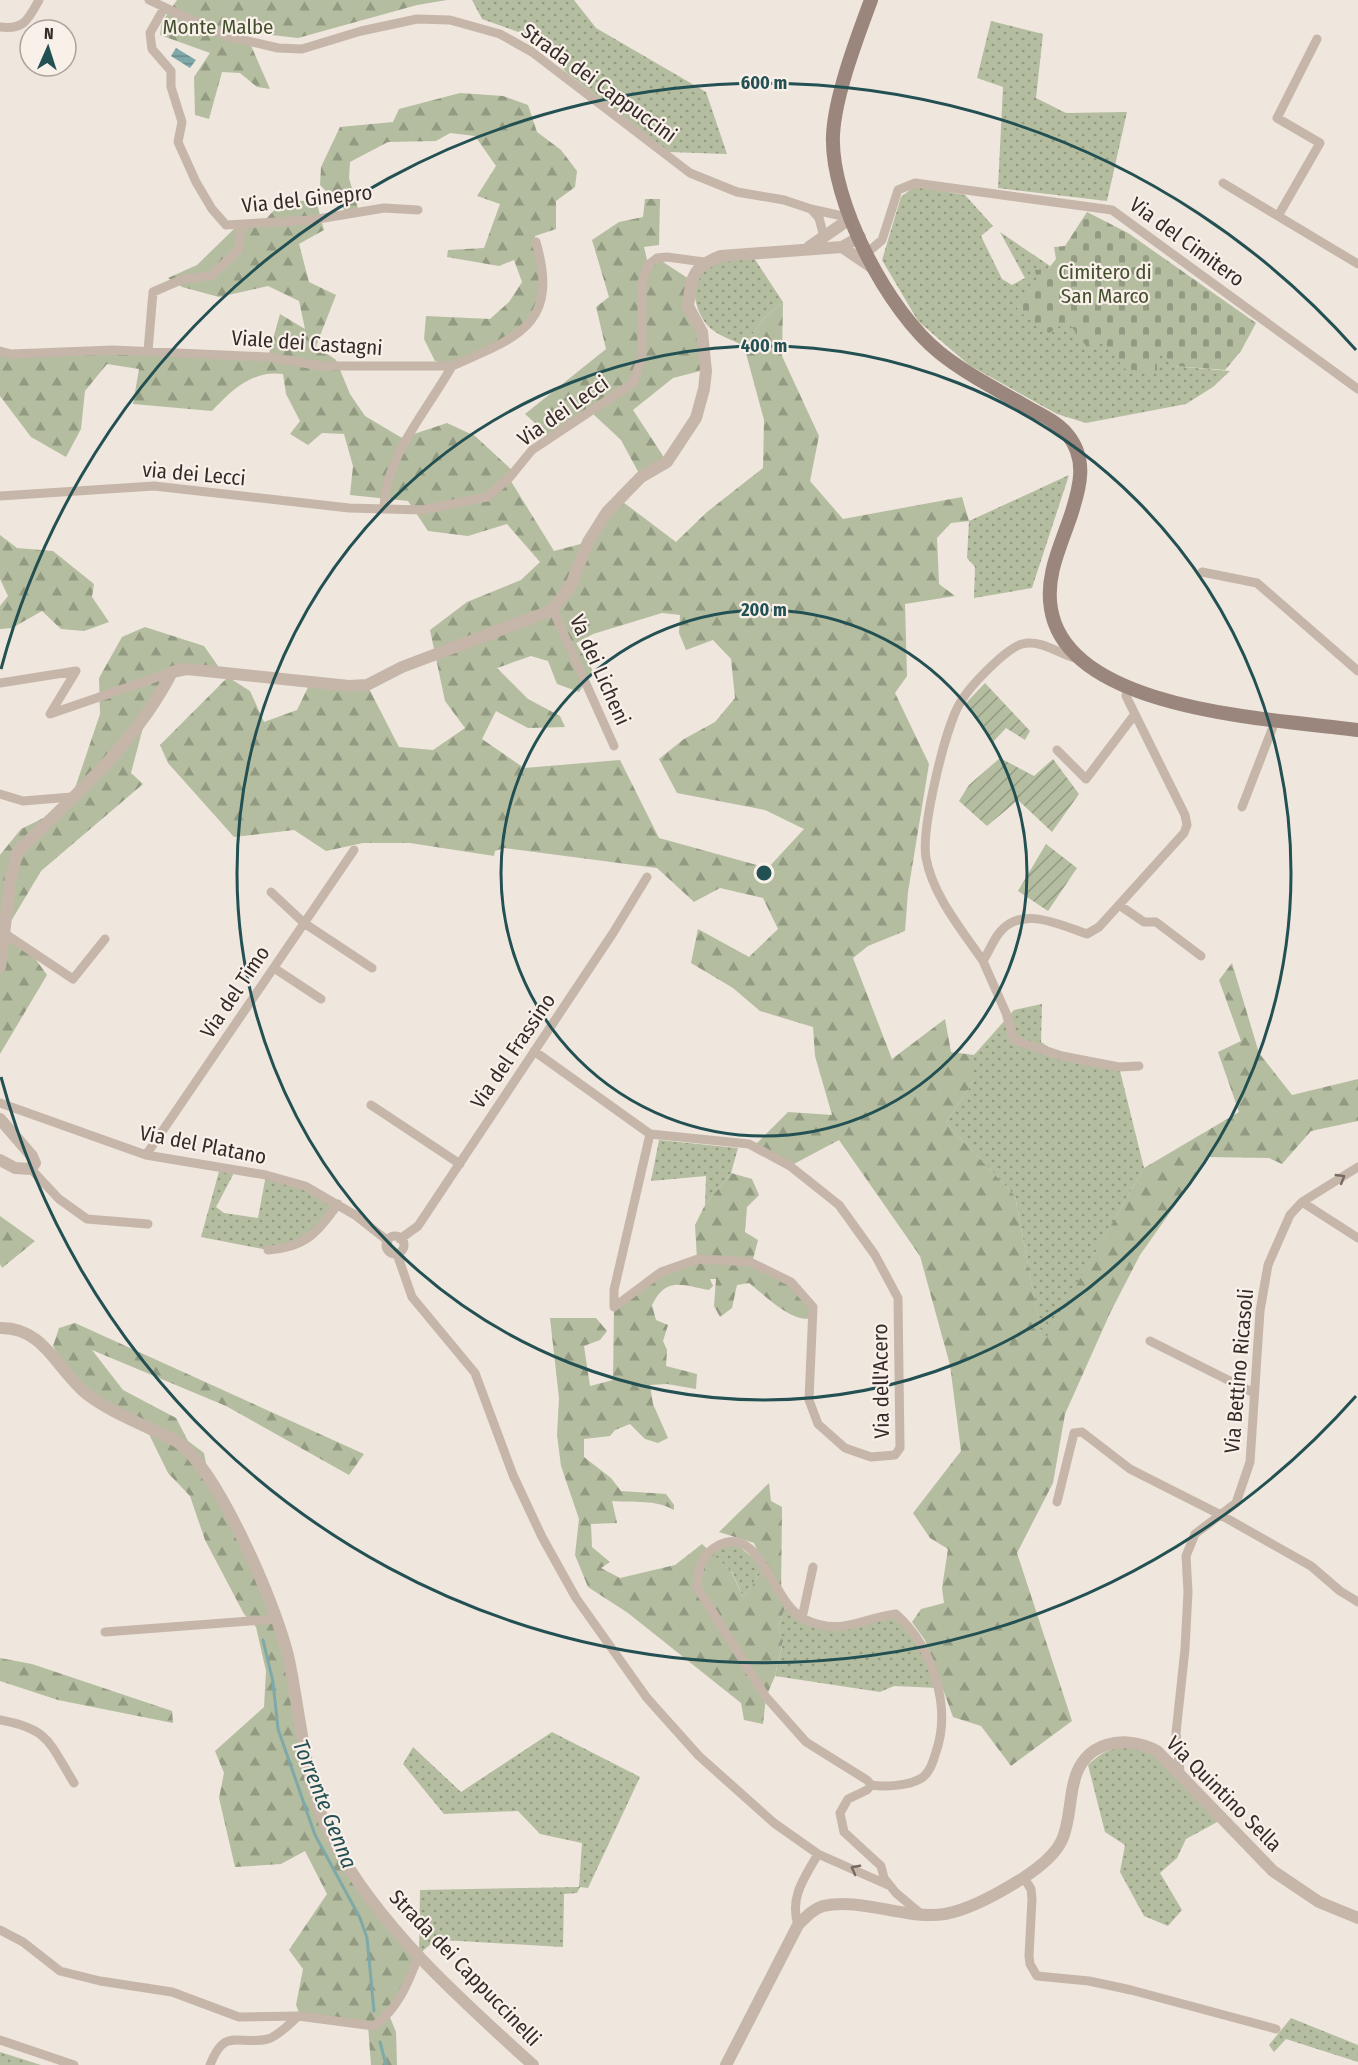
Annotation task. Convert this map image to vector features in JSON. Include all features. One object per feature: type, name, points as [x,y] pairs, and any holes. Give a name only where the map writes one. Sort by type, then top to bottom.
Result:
[{"type":"main road","points":[[871,0],[836,112],[833,135],[836,168],[851,218],[876,271],[899,308],[920,335],[971,375],[1056,424],[1075,447],[1080,466],[1080,486],[1050,577],[1050,606],[1054,626],[1062,642],[1078,659],[1127,689],[1194,707],[1358,730]]},
{"type":"street","points":[[0,27],[13,30],[21,27],[39,0]]},
{"type":"street","name":"Strada dei Cappuccini","points":[[149,0],[226,36],[278,48],[302,49],[361,31],[417,19],[450,20],[500,34],[532,52],[690,174],[737,192],[784,200],[851,218]]},
{"type":"street","name":"Via del Ginepro","points":[[164,8],[150,33],[152,49],[171,71],[171,87],[182,122],[178,142],[212,209],[226,225],[312,220],[384,208],[418,210]]},
{"type":"street","points":[[1278,216],[1320,143],[1277,118],[1317,39]]},
{"type":"street","name":"Via del Cimitero","points":[[867,253],[882,240],[898,190],[915,183],[1112,210],[1358,389]]},
{"type":"street","points":[[1223,183],[1358,264]]},
{"type":"street","points":[[811,209],[819,218],[824,237],[838,247],[859,256],[876,271]]},
{"type":"street","points":[[805,249],[851,218]]},
{"type":"street","points":[[148,351],[153,292],[183,279],[211,276],[240,249],[241,225]]},
{"type":"street","points":[[0,683],[75,671],[50,714],[172,672],[187,669],[349,686],[367,685],[402,667],[553,610],[571,585],[588,542],[607,512],[641,477],[667,462],[696,418],[706,371],[702,332],[688,306],[696,270],[704,262],[721,256],[838,247],[860,237]]},
{"type":"street","points":[[384,509],[385,495],[397,457],[452,366],[501,345],[534,318],[543,299],[545,279],[536,242]]},
{"type":"street","name":"Via dei Lecci","points":[[384,509],[423,510],[487,497],[510,477],[532,450],[633,383],[642,357],[642,282],[648,265],[657,258],[667,257],[704,262]]},
{"type":"street","name":"Viale dei Castagni","points":[[0,351],[11,354],[67,350],[148,351],[268,357],[321,366],[452,366]]},
{"type":"street","name":"via dei Lecci","points":[[0,496],[154,486],[349,508],[384,509]]},
{"type":"street","points":[[1202,572],[1257,583],[1358,671]]},
{"type":"street","name":"Va dei Licheni","points":[[553,610],[614,746]]},
{"type":"street","points":[[1078,659],[1066,657],[1037,642],[1022,644],[1009,650],[965,695],[950,724],[936,780],[926,855],[930,873],[953,917],[983,961],[1006,1013],[1014,1040],[1062,1056],[1119,1067],[1139,1066]]},
{"type":"street","points":[[0,967],[11,876],[18,851],[132,735],[160,697],[172,672]]},
{"type":"street","points":[[983,961],[1000,932],[1017,919],[1041,919],[1087,934],[1099,927],[1184,832],[1187,825],[1185,814],[1126,696],[1127,689]]},
{"type":"street","points":[[1057,750],[1086,779],[1135,714]]},
{"type":"street","points":[[1242,807],[1276,719]]},
{"type":"street","points":[[0,794],[23,801],[72,797]]},
{"type":"street","name":"Via del Timo","points":[[146,1155],[354,850]]},
{"type":"street","name":"Via del Frassino","points":[[400,1239],[418,1226],[648,877]]},
{"type":"street","points":[[271,892],[304,923],[372,968]]},
{"type":"street","points":[[1119,905],[1144,922],[1156,922],[1201,956]]},
{"type":"street","points":[[4,933],[73,979],[105,939]]},
{"type":"street","points":[[273,968],[321,999]]},
{"type":"street","name":"Via dell'Acero","points":[[534,1051],[650,1134],[749,1144],[790,1167],[839,1205],[875,1255],[897,1298],[900,1448],[894,1455],[871,1457],[845,1448],[818,1424],[809,1400],[813,1307],[791,1282],[750,1262],[698,1259],[661,1272],[614,1307],[614,1290],[650,1134]]},
{"type":"street","name":"Via del Platano","points":[[0,1103],[146,1155],[287,1180],[305,1186],[338,1204],[388,1241]]},
{"type":"street","points":[[371,1105],[460,1164]]},
{"type":"street","points":[[0,1119],[32,1156],[34,1163],[31,1169]]},
{"type":"street","points":[[0,1160],[15,1168],[31,1169],[59,1199],[87,1220],[148,1224]]},
{"type":"street","name":"Via Bettino Ricasoli","points":[[1180,1772],[1176,1733],[1185,1649],[1188,1592],[1186,1556],[1195,1534],[1236,1503],[1250,1462],[1260,1311],[1268,1265],[1290,1215],[1302,1202],[1358,1167]]},
{"type":"street","points":[[1302,1202],[1358,1238]]},
{"type":"street","points":[[268,1250],[287,1248],[308,1240],[338,1204]]},
{"type":"street","points":[[395,1237],[400,1239],[403,1249],[397,1254],[389,1251],[388,1241],[395,1237]]},
{"type":"street","points":[[397,1254],[412,1297],[475,1373],[513,1475],[542,1537],[576,1598],[624,1669],[699,1756],[733,1789],[774,1823],[818,1854],[891,1886]]},
{"type":"street","name":"Strada dei Cappuccinelli","points":[[0,1328],[27,1333],[48,1348],[86,1394],[114,1411],[180,1444],[216,1488],[277,1619],[290,1662],[315,1792],[332,1840],[384,1919],[533,2065]]},
{"type":"street","points":[[1150,1341],[1254,1393]]},
{"type":"street","points":[[1057,1503],[1074,1433],[1082,1432],[1130,1469],[1220,1514],[1311,1566],[1340,1592],[1358,1602]]},
{"type":"street","points":[[871,1785],[867,1780],[806,1742],[766,1697],[697,1587],[698,1567],[709,1551],[722,1543],[734,1542],[750,1548],[761,1559],[782,1600],[802,1618],[826,1627],[848,1628],[883,1615],[896,1614],[910,1626],[924,1648],[938,1688],[942,1715],[941,1737],[931,1767],[922,1779],[904,1784],[871,1785],[867,1790],[848,1799],[840,1813],[844,1832],[881,1866],[884,1878],[922,1916]]},
{"type":"street","points":[[802,1618],[813,1567]]},
{"type":"street","points":[[105,1632],[277,1619]]},
{"type":"street","points":[[0,1720],[21,1724],[47,1736],[74,1783]]},
{"type":"street","name":"Via Quintino Sella","points":[[726,2065],[798,1925],[810,1912],[823,1906],[844,1904],[922,1916],[947,1914],[1024,1878],[1052,1854],[1061,1842],[1068,1819],[1074,1780],[1085,1760],[1102,1746],[1125,1741],[1144,1744],[1157,1751],[1180,1772],[1273,1871],[1314,1899],[1358,1918]]},
{"type":"street","points":[[798,1925],[794,1904],[800,1885],[818,1854]]},
{"type":"street","points":[[1024,1878],[1031,1889],[1030,1964],[1037,1976],[1089,1981],[1131,1990],[1276,2030]]},
{"type":"street","points":[[0,1930],[23,1942],[60,1971],[100,1981],[172,1992],[239,2017],[298,2016],[374,2026],[389,2015],[410,1977],[419,1954]]},
{"type":"street","points":[[210,2065],[216,2049],[223,2042],[230,2039],[270,2038],[298,2016]]},
{"type":"street","points":[[0,2040],[75,2065]]},
{"type":"green space","name":"Monte Malbe","points":[[177,0],[447,0],[417,5],[298,38],[245,32],[270,89],[257,87],[240,73],[222,72],[209,119],[195,115],[194,77],[210,53],[160,35],[162,22]]},
{"type":"green space","points":[[472,0],[574,0],[596,28],[706,92],[727,154],[669,152],[567,73],[532,37],[482,19]]},
{"type":"green space","points":[[991,21],[1043,34],[1036,98],[1066,113],[1127,112],[1107,201],[998,188],[1003,87],[977,78]]},
{"type":"green space","points":[[460,93],[503,96],[528,105],[537,132],[561,150],[577,171],[575,187],[556,201],[556,229],[535,236],[543,299],[519,333],[452,366],[435,361],[424,339],[426,316],[490,319],[509,302],[522,282],[514,260],[499,266],[447,257],[448,250],[484,248],[500,204],[477,196],[496,166],[475,136],[450,133],[436,141],[388,142],[350,162],[349,178],[359,212],[348,213],[320,185],[321,167],[340,127],[393,122],[399,109]]},
{"type":"green space","points":[[915,186],[965,195],[993,226],[981,236],[1002,279],[1012,285],[1025,278],[1000,232],[1050,266],[1017,310],[1067,321],[1100,337],[1157,347],[1173,366],[1230,371],[1213,387],[1186,404],[1086,423],[1057,414],[969,365],[918,321],[882,260],[901,197]]},
{"type":"green space","points":[[645,199],[660,199],[659,245],[644,247],[648,264],[657,258],[692,281],[688,306],[702,332],[704,370],[673,378],[633,410],[667,462],[641,477],[621,440],[591,412],[550,437],[525,414],[606,349],[596,307],[609,297],[592,240],[619,222],[643,217]]},
{"type":"green space","points":[[316,200],[324,230],[299,244],[309,282],[336,295],[316,346],[336,360],[350,394],[365,416],[402,438],[447,423],[475,436],[514,472],[509,478],[554,551],[588,542],[619,499],[676,542],[707,512],[763,468],[764,420],[744,346],[764,318],[783,302],[782,356],[819,436],[810,481],[843,519],[962,497],[969,521],[951,523],[937,538],[939,584],[955,596],[905,604],[907,676],[895,693],[929,764],[908,892],[905,931],[868,946],[853,958],[892,1059],[945,1019],[951,1052],[974,1055],[974,1080],[946,1123],[1015,1196],[1043,1343],[1144,1168],[1239,1112],[1218,1052],[1241,1041],[1219,980],[1232,963],[1259,1053],[1292,1095],[1358,1079],[1358,1121],[1311,1131],[1282,1164],[1269,1158],[1209,1157],[1140,1255],[1111,1311],[1065,1414],[1053,1483],[1017,1553],[1072,1721],[1011,1766],[981,1726],[953,1717],[925,1640],[912,1622],[921,1609],[944,1603],[942,1588],[948,1549],[930,1538],[913,1513],[961,1451],[950,1365],[920,1256],[839,1140],[790,1166],[753,1147],[788,1112],[832,1115],[815,1056],[813,1027],[760,1011],[733,988],[691,963],[698,929],[749,957],[778,929],[763,898],[720,888],[694,902],[657,868],[504,848],[495,851],[494,856],[410,843],[363,843],[326,851],[294,830],[234,837],[168,763],[160,745],[228,677],[250,691],[264,722],[297,710],[311,681],[367,685],[399,747],[433,750],[465,728],[445,701],[430,630],[467,602],[521,580],[540,562],[507,524],[468,536],[428,531],[408,501],[350,495],[353,466],[344,434],[322,433],[308,445],[290,434],[300,421],[286,394],[283,374],[252,378],[235,389],[212,411],[133,404],[139,369],[107,364],[85,391],[81,429],[66,457],[31,437],[0,396],[0,351],[67,350],[268,357],[280,314],[305,329],[299,301],[268,286],[219,297],[182,287],[168,278],[197,265],[238,225],[262,223],[282,202]],"holes":[[[662,613],[680,615],[679,633],[686,650],[713,640],[731,659],[735,698],[715,722],[684,739],[659,759],[677,793],[765,810],[804,829],[768,868],[659,838],[620,760],[524,768],[482,739],[496,711],[528,728],[565,727],[560,716],[528,699],[497,668],[531,656],[548,661],[557,684],[579,692],[593,671],[576,643],[593,634]]]},
{"type":"green space","name":"Cimitero di San Marco","points":[[1087,212],[1128,233],[1256,323],[1241,351],[1225,370],[1173,366],[1157,348],[1157,373],[1125,369],[1100,338],[1087,347],[1067,321],[1049,333],[1017,310],[1037,282],[1035,270],[1048,269],[1056,259],[1054,247],[1065,246]]},
{"type":"green space","points":[[754,258],[783,302],[764,318],[744,346],[720,335],[708,326],[697,305],[694,287],[699,272],[709,263]]},
{"type":"green space","points":[[1069,475],[1032,588],[974,598],[975,567],[967,558],[969,521]]},
{"type":"green space","points":[[0,535],[17,548],[53,551],[94,584],[92,597],[109,622],[84,631],[61,629],[42,611],[12,628],[0,629],[0,606],[8,596],[0,579]]},
{"type":"green space","points":[[145,627],[204,646],[223,673],[167,674],[146,716],[131,773],[143,784],[41,871],[4,933],[29,950],[47,975],[0,1054],[0,855],[21,829],[58,811],[72,797],[100,714],[99,678],[122,637]]},
{"type":"green space","points":[[985,683],[1030,731],[1025,740],[1006,728],[993,742],[966,703]]},
{"type":"green space","points":[[1000,758],[1034,776],[1053,759],[1079,794],[1052,832],[1018,800],[987,826],[959,801],[969,785]]},
{"type":"green space","points":[[1046,844],[1077,868],[1048,911],[1018,891]]},
{"type":"green space","points":[[1042,1004],[1041,1042],[1062,1056],[1119,1067],[1144,1168],[1043,1344],[1015,1196],[946,1123],[974,1080],[974,1055],[1014,1010]]},
{"type":"green space","points":[[659,1140],[738,1148],[731,1173],[705,1205],[706,1176],[651,1181]]},
{"type":"green space","points":[[220,1168],[235,1171],[216,1207],[224,1213],[258,1218],[266,1175],[287,1180],[338,1204],[308,1240],[268,1250],[201,1237]]},
{"type":"green space","points":[[731,1173],[752,1179],[759,1195],[747,1207],[745,1232],[758,1240],[752,1263],[791,1282],[813,1307],[813,1318],[805,1319],[788,1313],[749,1283],[737,1285],[732,1308],[720,1317],[714,1306],[716,1279],[710,1279],[713,1286],[709,1290],[683,1285],[669,1286],[657,1296],[652,1305],[656,1320],[668,1325],[663,1341],[667,1350],[666,1366],[697,1374],[696,1389],[667,1384],[650,1385],[653,1404],[668,1438],[658,1443],[645,1439],[630,1424],[615,1430],[610,1436],[584,1439],[584,1457],[611,1478],[621,1491],[666,1494],[674,1505],[674,1510],[659,1504],[612,1501],[617,1523],[591,1524],[592,1547],[610,1562],[601,1568],[620,1578],[675,1565],[702,1544],[731,1571],[743,1597],[765,1568],[754,1543],[719,1532],[769,1483],[771,1501],[782,1507],[781,1597],[786,1604],[778,1628],[783,1641],[775,1676],[766,1697],[763,1724],[744,1720],[741,1703],[628,1613],[588,1587],[575,1555],[579,1519],[561,1466],[557,1435],[559,1398],[550,1318],[596,1318],[607,1331],[600,1340],[584,1346],[590,1386],[613,1380],[614,1307],[661,1272],[697,1259],[695,1225],[705,1205]]},
{"type":"green space","points":[[0,1216],[35,1241],[2,1268],[0,1264]]},
{"type":"green space","points":[[75,1323],[364,1454],[349,1475],[226,1406],[92,1350],[123,1390],[176,1418],[188,1441],[204,1453],[208,1475],[277,1619],[332,1840],[419,1954],[389,2015],[396,2032],[397,2065],[371,2065],[368,2025],[301,2017],[296,2005],[303,1969],[289,1950],[327,1894],[305,1851],[281,1864],[235,1867],[219,1798],[224,1773],[215,1751],[264,1707],[266,1671],[256,1627],[244,1614],[205,1540],[190,1496],[168,1473],[145,1426],[71,1378],[53,1346],[59,1328]]},
{"type":"green space","points":[[734,1542],[765,1568],[743,1597],[732,1572],[709,1551]]},
{"type":"green space","points":[[786,1604],[827,1627],[896,1614],[910,1626],[938,1688],[894,1686],[880,1692],[775,1676],[783,1642],[778,1628]]},
{"type":"green space","points":[[0,1658],[32,1664],[172,1711],[173,1723],[58,1700],[0,1681]]},
{"type":"green space","points":[[552,1732],[640,1777],[588,1888],[580,1887],[577,1893],[564,1894],[563,1947],[444,1940],[431,1944],[419,1954],[420,1890],[579,1887],[582,1843],[540,1834],[518,1811],[444,1814],[403,1764],[413,1747],[461,1792]]},
{"type":"green space","points":[[1133,1746],[1155,1755],[1219,1821],[1186,1839],[1177,1858],[1160,1873],[1182,1910],[1168,1926],[1144,1916],[1120,1872],[1125,1845],[1105,1832],[1088,1765],[1109,1751]]},
{"type":"green space","points":[[1291,2018],[1358,2045],[1358,2062],[1286,2039],[1274,2052],[1269,2045]]},
{"type":"green space","points":[[0,2052],[41,2065],[0,2065]]},
{"type":"water","points":[[176,48],[196,60],[190,68],[171,56]]},
{"type":"waterway","name":"Torrente Genna","points":[[263,1640],[273,1682],[278,1729],[315,1835],[360,1918],[367,1938],[374,2011]]},
{"type":"waterway","name":"Torrente Genna","points":[[380,2042],[386,2065]]}]
